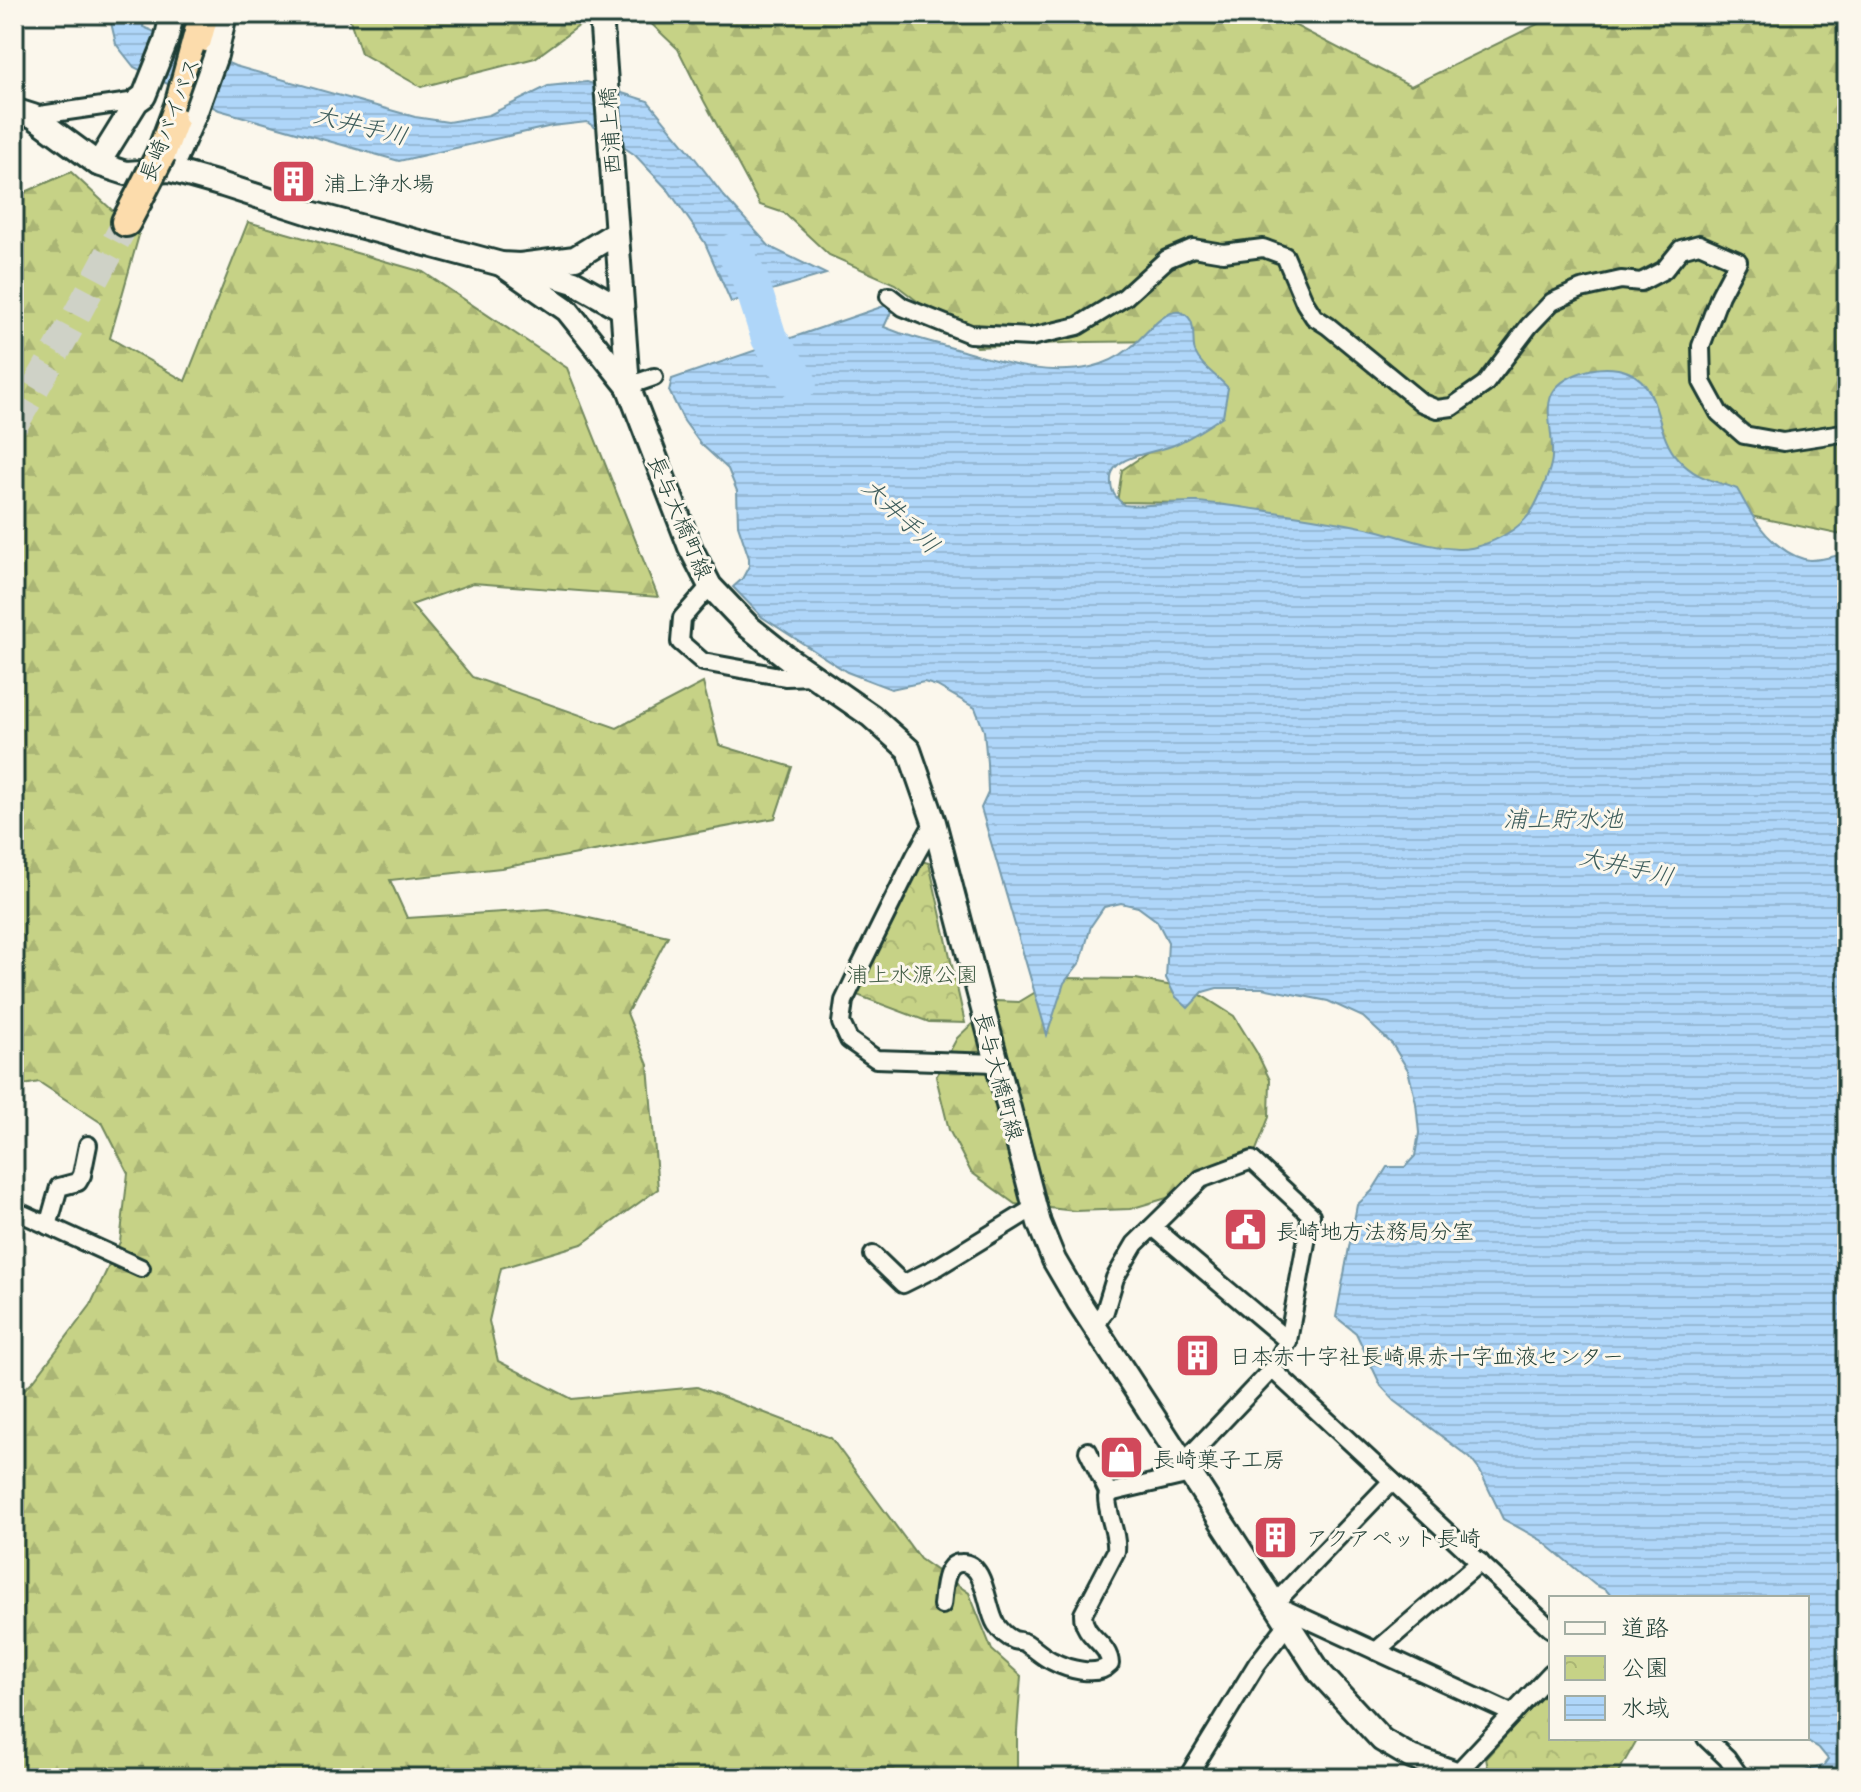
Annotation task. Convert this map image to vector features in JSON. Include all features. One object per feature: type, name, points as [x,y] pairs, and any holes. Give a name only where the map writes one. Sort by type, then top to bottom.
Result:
[{"type":"highway","name":"長崎バイパス","points":[[190,48],[191,14]]},
{"type":"highway","name":"長崎バイパス","points":[[127,209],[160,158],[164,103],[204,14]]},
{"type":"main road","points":[[172,14],[190,48],[225,14]]},
{"type":"main road","name":"西浦上橋","points":[[602,22],[616,233]]},
{"type":"main road","points":[[98,164],[164,103]]},
{"type":"main road","points":[[24,113],[98,164],[126,173],[160,158],[223,185],[310,213],[574,282],[622,309]]},
{"type":"main road","points":[[511,265],[575,258],[616,233]]},
{"type":"main road","name":"長与大橋町線","points":[[616,233],[628,386],[690,547],[710,586],[749,627],[871,716],[909,750],[934,822],[1035,1207],[1054,1260],[1320,1673],[1382,1740],[1411,1757],[1462,1776]]},
{"type":"main road","points":[[511,265],[567,310],[628,386]]},
{"type":"street","points":[[24,113],[164,103]]},
{"type":"street","points":[[889,296],[903,307],[970,334],[1031,337],[1078,326],[1125,297],[1167,259],[1193,248],[1223,253],[1263,248],[1285,256],[1314,317],[1422,403],[1437,409],[1452,407],[1485,384],[1529,326],[1552,302],[1581,289],[1621,280],[1641,282],[1664,270],[1681,249],[1699,244],[1738,261],[1720,295],[1701,346],[1702,382],[1719,413],[1744,435],[1783,442],[1847,431]]},
{"type":"street","points":[[628,386],[654,377]]},
{"type":"street","points":[[710,586],[682,618],[680,642],[703,662],[785,677],[814,676]]},
{"type":"street","points":[[934,822],[844,1001],[841,1023],[849,1040],[876,1059],[996,1063]]},
{"type":"street","points":[[48,1226],[59,1187],[78,1182],[82,1175],[88,1145]]},
{"type":"street","points":[[942,1605],[948,1571],[953,1565],[970,1565],[979,1574],[994,1621],[1003,1633],[1023,1641],[1053,1662],[1086,1672],[1097,1672],[1110,1664],[1110,1656],[1083,1624],[1083,1614],[1116,1551],[1107,1497],[1113,1492],[1186,1468],[1272,1369],[1288,1341],[1311,1215],[1252,1160],[1201,1179],[1135,1244],[1115,1278],[1105,1311],[1094,1325]]},
{"type":"street","points":[[873,1255],[903,1284],[939,1266],[1035,1207]]},
{"type":"street","points":[[14,1210],[141,1268]]},
{"type":"street","points":[[1153,1227],[1288,1341]]},
{"type":"street","points":[[1272,1369],[1549,1627]]},
{"type":"street","points":[[1088,1451],[1109,1494]]},
{"type":"street","points":[[1392,1481],[1274,1604],[1513,1714]]},
{"type":"street","points":[[1376,1651],[1480,1562]]},
{"type":"street","points":[[1187,1778],[1250,1675],[1287,1625]]},
{"type":"street","points":[[1462,1776],[1549,1675]]},
{"type":"street","points":[[1708,1740],[1727,1758],[1741,1778]]},
{"type":"green space","points":[[348,14],[595,14],[535,58],[421,87],[361,53]]},
{"type":"green space","points":[[641,14],[1273,14],[1411,86],[1558,14],[1847,14],[1847,536],[1712,508],[1587,491],[1471,561],[1192,503],[1117,502],[1122,470],[1224,401],[1168,341],[977,347],[895,284],[829,255],[784,213],[760,205],[678,49]]},
{"type":"green space","points":[[71,172],[139,235],[110,338],[185,381],[248,222],[423,272],[567,368],[658,597],[473,583],[411,605],[472,677],[617,728],[703,683],[719,745],[792,767],[775,818],[501,868],[390,880],[407,918],[549,909],[668,936],[627,1013],[648,1065],[658,1189],[582,1244],[501,1268],[489,1321],[498,1361],[572,1399],[697,1387],[831,1438],[920,1559],[969,1593],[992,1650],[1021,1676],[1017,1778],[14,1778],[14,1399],[34,1380],[90,1306],[120,1242],[128,1173],[103,1124],[39,1082],[14,1087],[14,197]]},
{"type":"green space","name":"浦上水源公園","points":[[921,861],[929,863],[965,1023],[929,1022],[857,995]]},
{"type":"green space","points":[[1059,978],[1136,979],[1193,990],[1234,1016],[1270,1080],[1269,1117],[1256,1150],[1228,1171],[1177,1195],[1130,1209],[1075,1211],[1015,1204],[971,1172],[949,1130],[936,1077],[957,1038],[996,1001],[1019,1002]]},
{"type":"green space","points":[[1549,1688],[1549,1740],[1637,1740],[1615,1778],[1571,1778],[1539,1769],[1488,1769],[1486,1758]]},
{"type":"water","points":[[109,14],[145,14],[143,27],[235,66],[415,117],[448,122],[489,115],[548,86],[587,82],[648,101],[723,195],[770,247],[826,274],[731,302],[705,243],[669,191],[635,155],[587,122],[552,126],[399,161],[219,110],[134,67],[116,44]]},
{"type":"water","name":"浦上貯水池","points":[[887,305],[891,312],[884,327],[1008,363],[1057,370],[1074,370],[1106,362],[1130,348],[1162,318],[1176,312],[1183,313],[1191,320],[1198,357],[1228,388],[1223,416],[1180,442],[1119,464],[1113,470],[1111,487],[1124,505],[1216,504],[1350,525],[1426,544],[1464,549],[1501,537],[1531,512],[1551,462],[1549,408],[1555,389],[1563,381],[1582,372],[1613,368],[1633,374],[1651,394],[1664,434],[1678,459],[1699,475],[1737,489],[1761,527],[1779,546],[1810,560],[1847,553],[1847,1778],[1798,1776],[1823,1766],[1828,1759],[1806,1740],[1809,1740],[1809,1596],[1611,1596],[1541,1540],[1503,1519],[1480,1471],[1470,1458],[1395,1401],[1381,1386],[1356,1333],[1336,1317],[1357,1205],[1372,1191],[1387,1167],[1405,1167],[1415,1156],[1419,1133],[1408,1070],[1392,1044],[1363,1017],[1328,1001],[1262,988],[1217,988],[1203,992],[1188,1008],[1175,996],[1166,978],[1168,942],[1157,921],[1138,907],[1121,903],[1104,907],[1091,926],[1081,961],[1064,983],[1047,1035],[981,808],[988,793],[987,763],[984,731],[975,708],[924,682],[891,689],[847,672],[762,617],[733,587],[749,566],[738,525],[737,491],[728,469],[700,443],[684,421],[669,391],[672,379]]},
{"type":"waterway","name":"大井手川","points":[[734,251],[751,281],[769,338],[799,383]]},
{"type":"tunnel","points":[[14,425],[126,222]]},
{"type":"place","name":"浦上浄水場","points":[[293,182]]},
{"type":"place","name":"長崎地方法務局分室","points":[[1245,1230]]},
{"type":"place","name":"日本赤十字社長崎県赤十字血液センター","points":[[1198,1355]]},
{"type":"place","name":"長崎菓子工房","points":[[1122,1458]]},
{"type":"place","name":"アクアペット長崎","points":[[1275,1537]]}]
